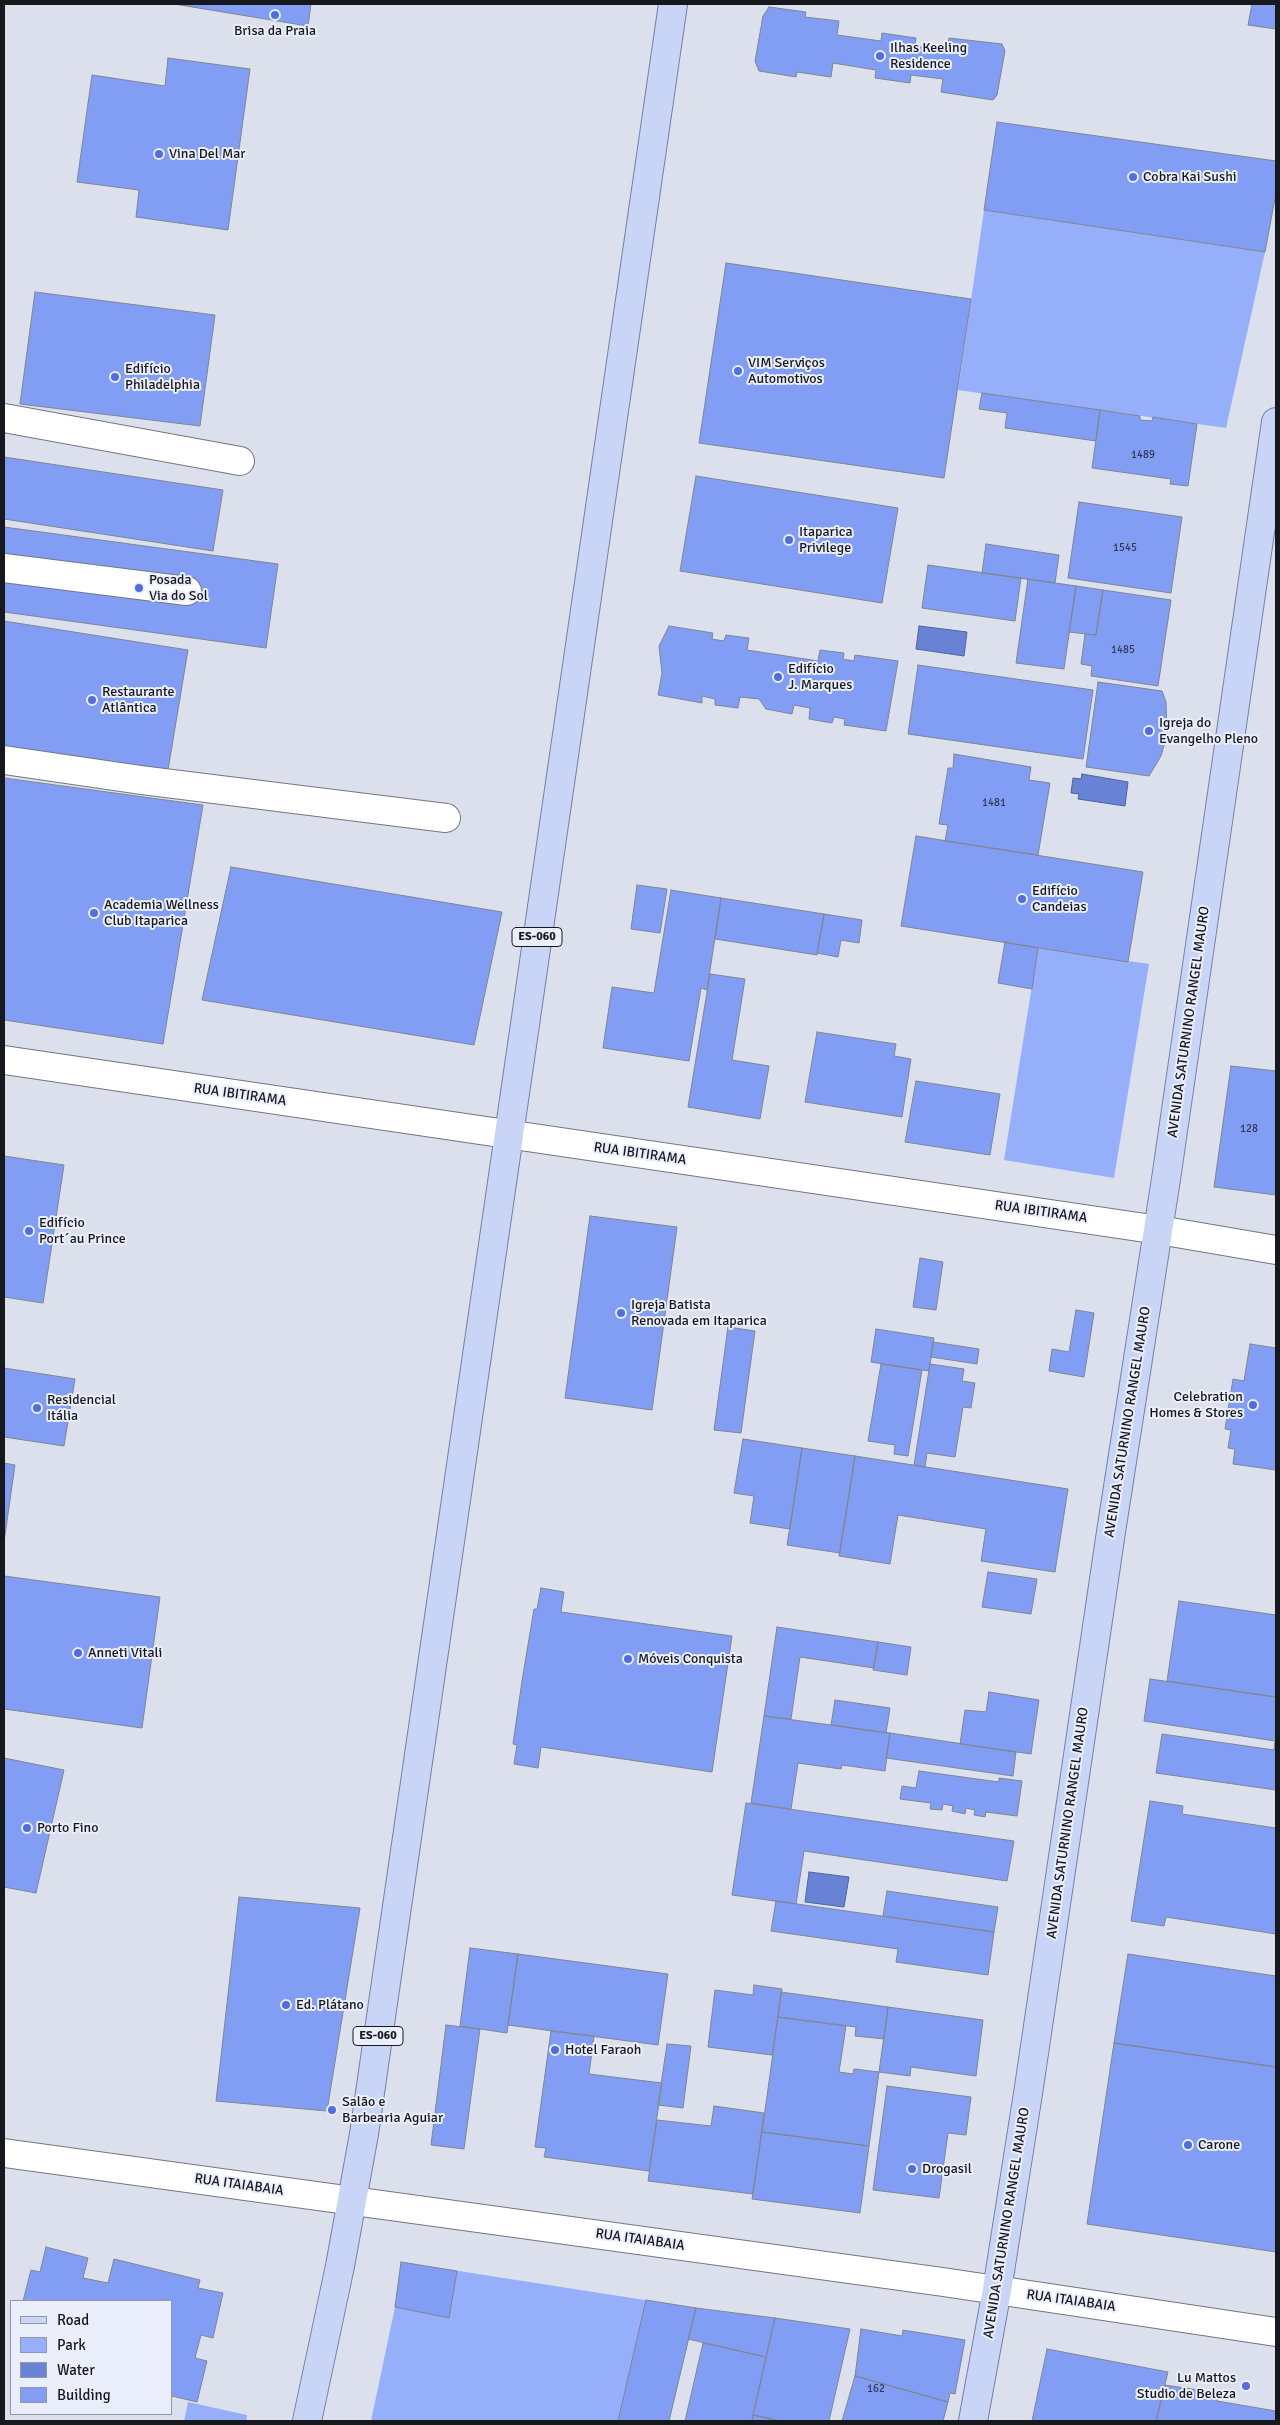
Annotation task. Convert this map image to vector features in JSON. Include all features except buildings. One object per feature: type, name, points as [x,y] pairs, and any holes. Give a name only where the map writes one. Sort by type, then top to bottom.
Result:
[{"type":"main road","name":"ES-060","points":[[307,2421],[333,2301],[364,2134],[673,4]]},
{"type":"main road","name":"AVENIDA SATURNINO RANGEL MAURO","points":[[973,2421],[997,2290],[1158,1230],[1276,422]]},
{"type":"street","points":[[4,418],[240,461]]},
{"type":"street","points":[[4,568],[187,591]]},
{"type":"street","points":[[4,760],[141,780],[446,818]]},
{"type":"street","name":"RUA IBITIRAMA","points":[[4,1060],[1158,1230],[1276,1250]]},
{"type":"street","name":"RUA ITAIABAIA","points":[[4,2153],[997,2290],[1276,2332]]},
{"type":"green space","points":[[984,210],[1265,252],[1226,428],[958,390]]},
{"type":"green space","points":[[1038,948],[1149,964],[1114,1178],[1004,1160]]},
{"type":"green space","points":[[401,2262],[696,2308],[669,2421],[371,2421],[395,2307]]},
{"type":"green space","points":[[188,2402],[247,2415],[246,2421],[184,2421]]},
{"type":"water","points":[[919,626],[967,632],[964,656],[916,649]]},
{"type":"water","points":[[1082,774],[1128,782],[1125,806],[1078,799],[1079,794],[1071,793],[1073,778],[1081,779]]},
{"type":"water","points":[[809,1872],[849,1877],[844,1907],[805,1902]]},
{"type":"place","name":"Brisa da Praia","points":[[275,15]]},
{"type":"place","name":"Ilhas Keeling Residence","points":[[880,56]]},
{"type":"place","name":"Vina Del Mar","points":[[159,154]]},
{"type":"place","name":"Cobra Kai Sushi","points":[[1133,177]]},
{"type":"place","name":"VIM Serviços Automotivos","points":[[738,371]]},
{"type":"place","name":"Edifício Philadelphia","points":[[115,377]]},
{"type":"place","name":"Itaparica Privilege","points":[[789,540]]},
{"type":"place","name":"Posada Via do Sol","points":[[139,588]]},
{"type":"place","name":"Edifício J. Marques","points":[[778,677]]},
{"type":"place","name":"Restaurante Atlântica","points":[[92,700]]},
{"type":"place","name":"Igreja do Evangelho Pleno","points":[[1149,731]]},
{"type":"place","name":"Edifício Candeias","points":[[1022,899]]},
{"type":"place","name":"Academia Wellness Club Itaparica","points":[[94,913]]},
{"type":"place","name":"Edifício Port´au Prince","points":[[29,1231]]},
{"type":"place","name":"Igreja Batista Renovada em Itaparica","points":[[621,1313]]},
{"type":"place","name":"Celebration Homes & Stores","points":[[1253,1405]]},
{"type":"place","name":"Residencial Itália","points":[[37,1408]]},
{"type":"place","name":"Anneti Vitali","points":[[78,1653]]},
{"type":"place","name":"Móveis Conquista","points":[[628,1659]]},
{"type":"place","name":"Porto Fino","points":[[27,1828]]},
{"type":"place","name":"Ed. Plátano","points":[[286,2005]]},
{"type":"place","name":"Hotel Faraoh","points":[[555,2050]]},
{"type":"place","name":"Salão e Barbearia Aguiar","points":[[332,2110]]},
{"type":"place","name":"Carone","points":[[1188,2145]]},
{"type":"place","name":"Drogasil","points":[[912,2169]]},
{"type":"place","name":"Lu Mattos Studio de Beleza","points":[[1246,2386]]}]
